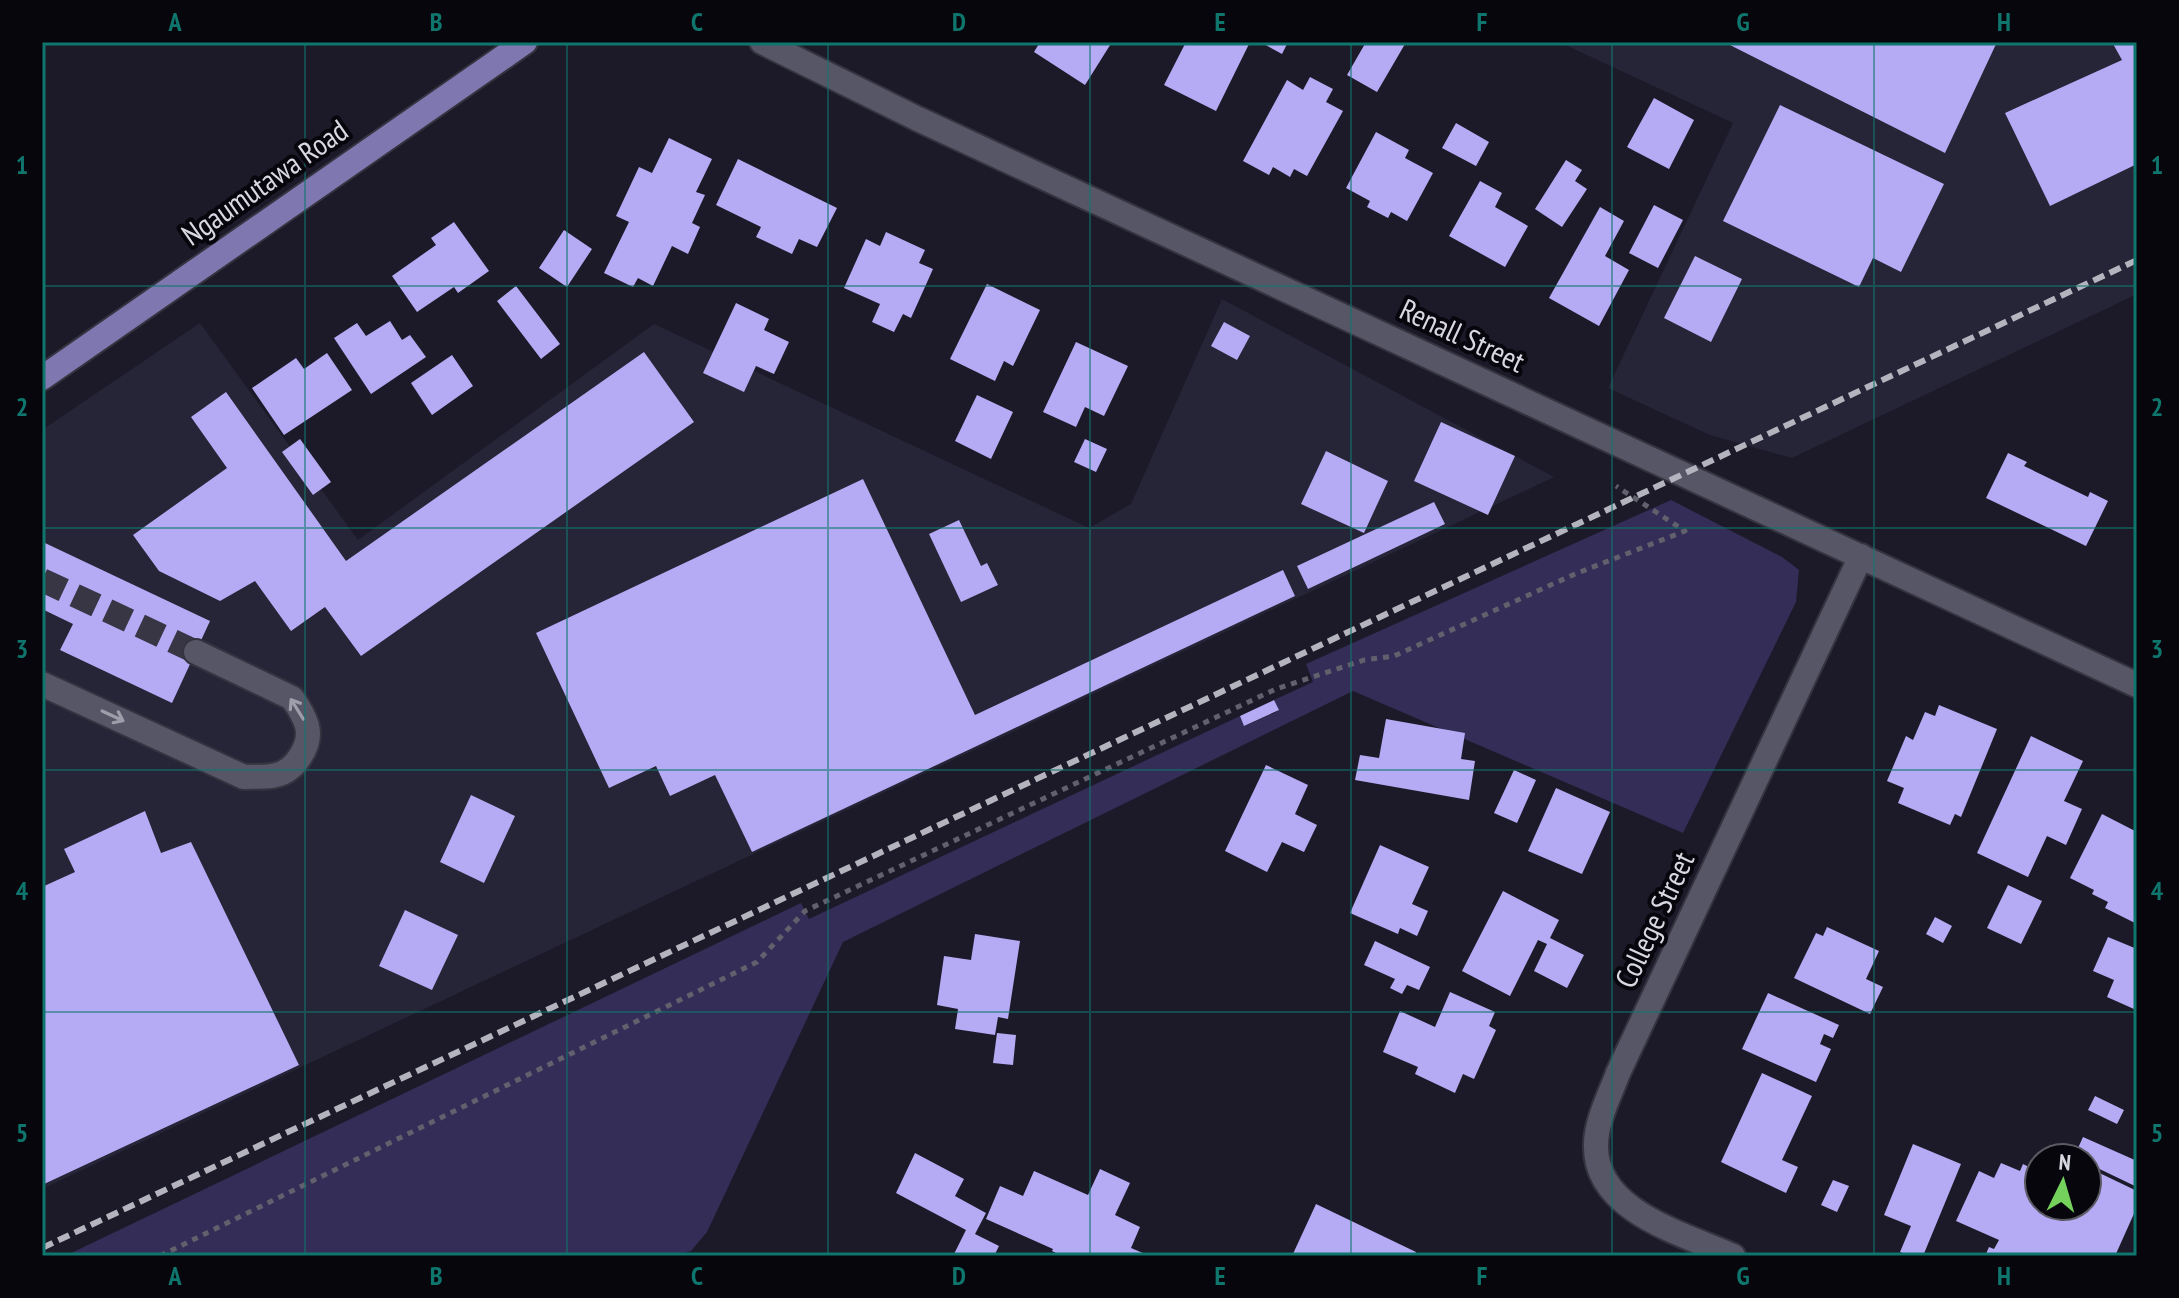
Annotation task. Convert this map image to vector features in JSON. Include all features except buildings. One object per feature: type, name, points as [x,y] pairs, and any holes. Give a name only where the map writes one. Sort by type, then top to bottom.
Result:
[{"type":"main road","name":"Ngaumutawa Road","points":[[42,378],[525,42]]},
{"type":"street","name":"Renall Street","points":[[762,42],[918,119],[2137,685]]},
{"type":"street","name":"College Street","points":[[1733,1256],[1649,1219],[1625,1204],[1607,1186],[1598,1165],[1596,1144],[1602,1116],[1618,1073],[1861,556]]},
{"type":"street","points":[[42,684],[244,777],[277,775],[289,768],[303,754],[308,729],[292,698],[196,652]]},
{"type":"path","points":[[160,1256],[757,962],[805,911],[1276,689],[1364,660],[1394,656],[1575,574],[1685,531],[1616,486]]},
{"type":"shaded area","points":[[1559,42],[2137,42],[2137,294],[1792,458],[1710,435],[1608,388],[1733,123]]},
{"type":"shaded area","points":[[1222,299],[1554,477],[42,1189],[42,430],[200,323],[358,540],[654,324],[1089,528],[1131,504]]},
{"type":"shaded area","points":[[1671,500],[1782,557],[1799,570],[1796,602],[1683,833],[1353,691],[843,942],[707,1232],[691,1251],[675,1256],[65,1256],[801,903],[809,919],[1240,716],[1245,726],[1278,711],[1274,700],[1313,682],[1306,664]]},
{"type":"tunnel","points":[[42,580],[196,652]]},
{"type":"railway","points":[[42,1248],[2137,260]]}]
